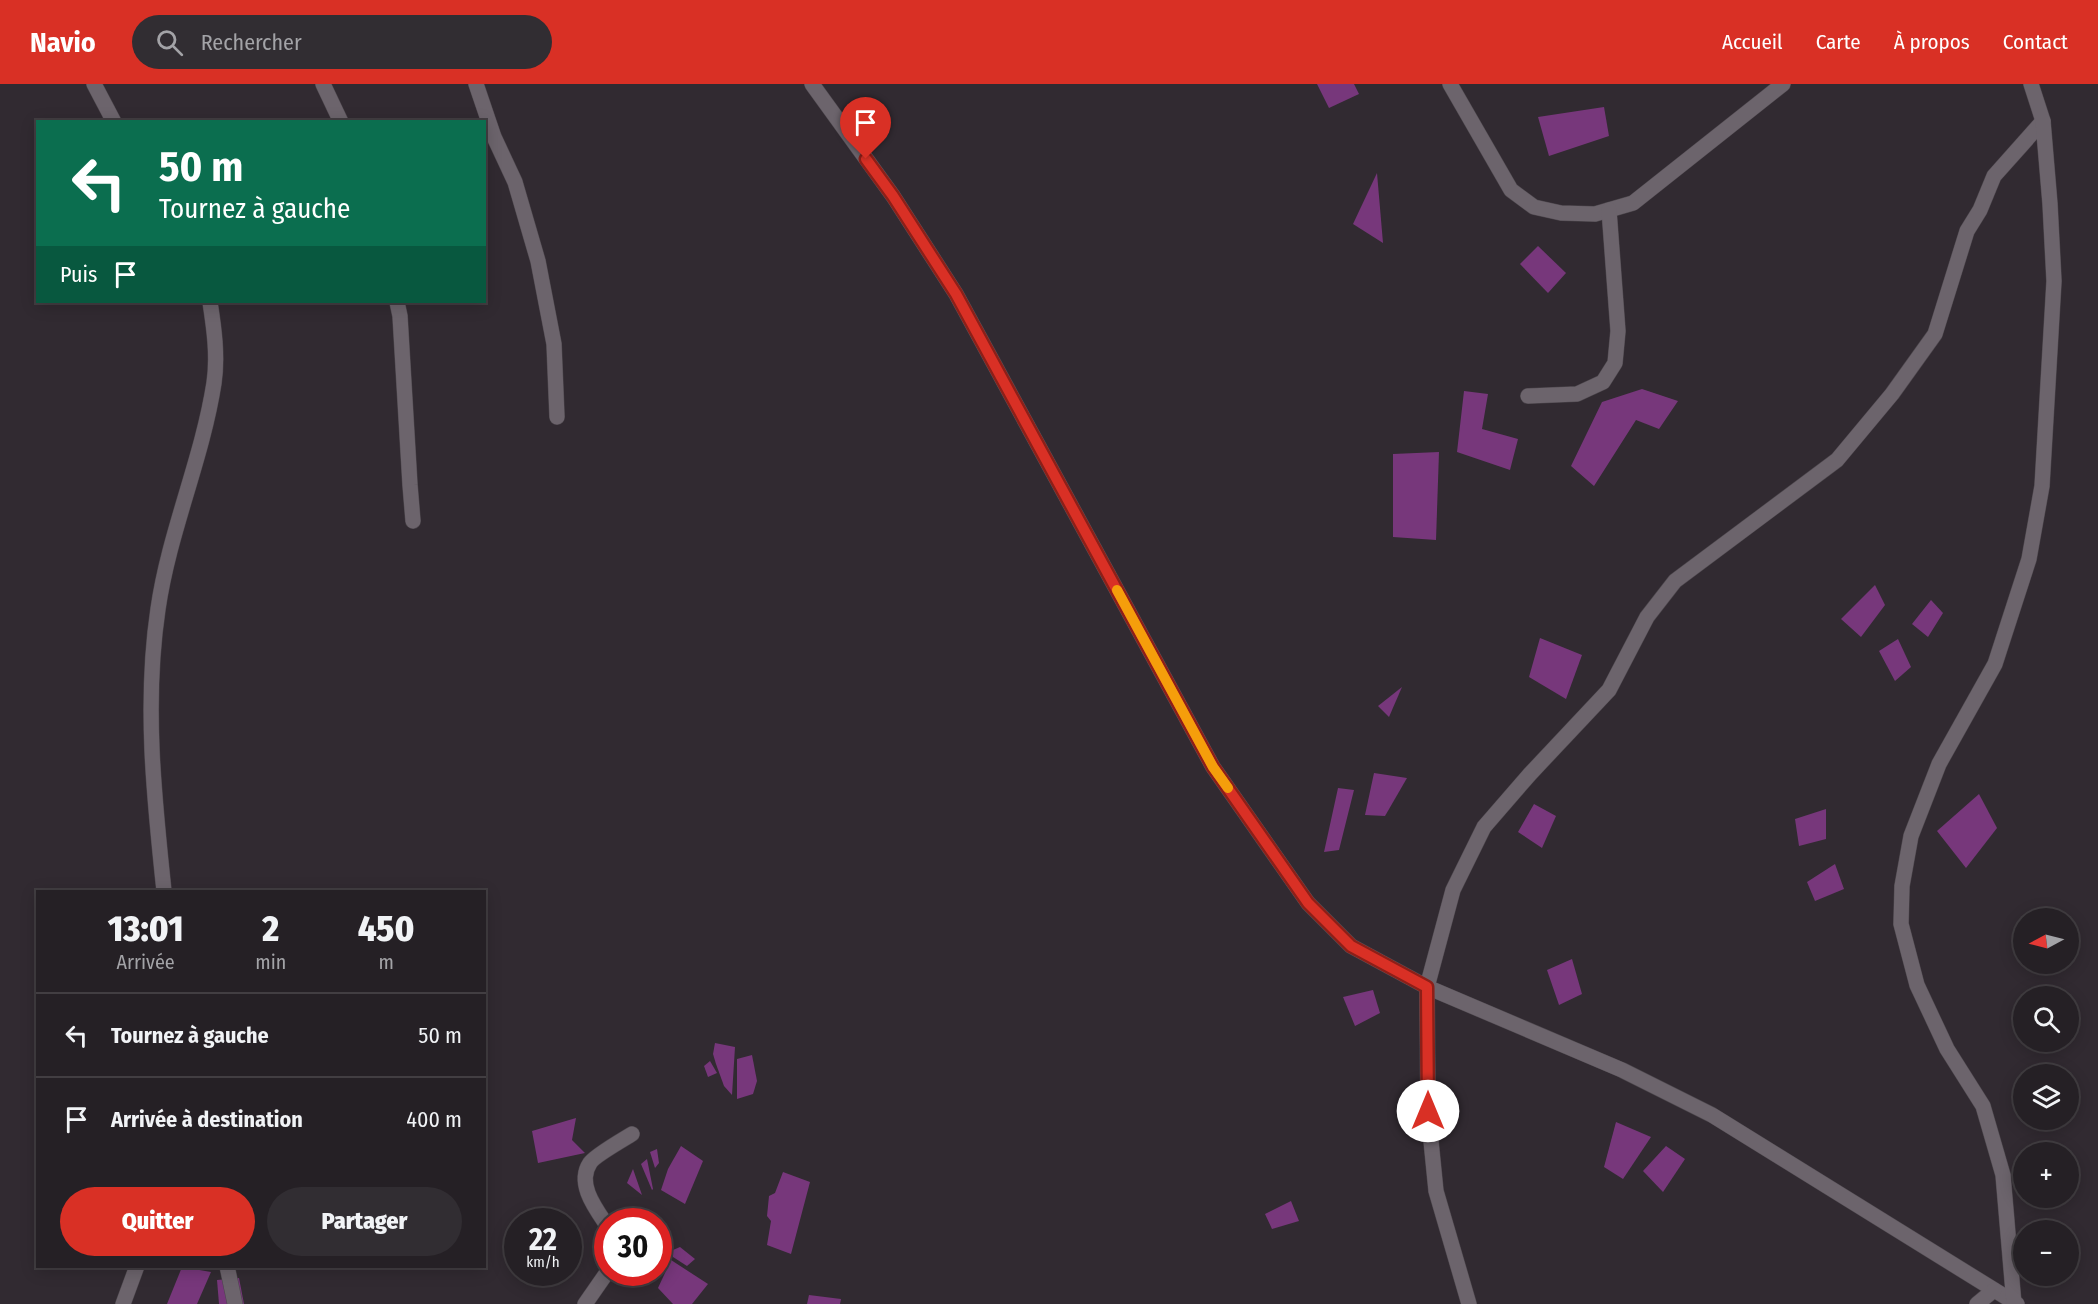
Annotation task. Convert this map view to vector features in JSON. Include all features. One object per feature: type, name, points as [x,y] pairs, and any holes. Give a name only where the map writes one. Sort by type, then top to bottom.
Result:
[{"type":"street","points":[[94,84],[113,120]]},
{"type":"street","points":[[323,84],[340,120]]},
{"type":"street","points":[[476,84],[494,137],[515,183],[538,261],[554,344],[557,417]]},
{"type":"street","points":[[812,84],[893,196],[956,294],[1213,767],[1308,903],[1351,946],[1427,987],[1622,1070],[1712,1115],[2015,1304]]},
{"type":"street","points":[[1450,84],[1511,190],[1534,207],[1561,213],[1595,214],[1633,203],[1784,84]]},
{"type":"street","points":[[2015,1304],[2003,1175],[1983,1106],[1947,1049],[1917,985],[1901,924],[1902,886],[1911,836],[1935,774],[1995,664],[2029,559],[2042,486],[2054,281],[2043,121],[2031,84]]},
{"type":"street","points":[[1469,1304],[1436,1191],[1428,1111],[1427,987],[1454,890],[1484,827],[1609,690],[1647,617],[1675,581],[1837,460],[1892,394],[1935,334],[1967,231],[1980,210],[1994,177],[2043,121]]},
{"type":"street","points":[[1528,396],[1577,394],[1603,382],[1615,363],[1618,331],[1609,210]]},
{"type":"street","points":[[164,890],[152,775],[151,671],[158,608],[170,550],[204,430],[214,381],[215,333],[210,303]]},
{"type":"street","points":[[397,303],[400,316],[413,521]]},
{"type":"street","points":[[596,1208],[590,1199],[585,1179],[590,1162],[632,1134]]},
{"type":"street","points":[[123,1304],[137,1268]]},
{"type":"street","points":[[227,1268],[235,1304]]},
{"type":"street","points":[[585,1304],[598,1286]]},
{"type":"street","points":[[1977,1304],[1994,1290]]},
{"type":"building","points":[[1317,84],[1354,84],[1359,94],[1329,108]]},
{"type":"building","points":[[1604,107],[1609,136],[1549,156],[1538,117]]},
{"type":"building","points":[[1377,173],[1383,243],[1353,224]]},
{"type":"building","points":[[1538,246],[1566,273],[1548,293],[1520,264]]},
{"type":"building","points":[[1642,389],[1678,401],[1659,429],[1636,420],[1594,486],[1571,466],[1602,402]]},
{"type":"building","points":[[1464,391],[1488,394],[1482,429],[1518,439],[1510,470],[1457,452]]},
{"type":"building","points":[[1439,452],[1436,540],[1393,537],[1393,454]]},
{"type":"building","points":[[1875,585],[1885,605],[1861,637],[1841,619]]},
{"type":"building","points":[[1931,600],[1943,613],[1928,637],[1912,624]]},
{"type":"building","points":[[1540,638],[1582,655],[1566,699],[1529,677]]},
{"type":"building","points":[[1898,639],[1911,667],[1895,681],[1879,651]]},
{"type":"building","points":[[1402,687],[1389,717],[1378,706]]},
{"type":"building","points":[[1374,773],[1407,778],[1385,816],[1365,815]]},
{"type":"building","points":[[1338,788],[1354,790],[1339,850],[1324,852]]},
{"type":"building","points":[[1979,794],[1997,828],[1966,868],[1937,831]]},
{"type":"building","points":[[1534,804],[1556,816],[1542,848],[1518,832]]},
{"type":"building","points":[[1826,809],[1826,839],[1799,846],[1795,819]]},
{"type":"building","points":[[1835,864],[1844,889],[1815,901],[1807,882]]},
{"type":"building","points":[[1572,959],[1582,994],[1559,1005],[1547,970]]},
{"type":"building","points":[[1373,990],[1380,1013],[1355,1026],[1343,997]]},
{"type":"building","points":[[715,1043],[735,1047],[732,1095],[724,1086],[716,1064],[713,1054]]},
{"type":"building","points":[[752,1055],[757,1081],[753,1094],[737,1099],[737,1059]]},
{"type":"building","points":[[710,1061],[717,1073],[708,1077],[704,1066]]},
{"type":"building","points":[[576,1118],[572,1140],[585,1153],[538,1163],[532,1131]]},
{"type":"building","points":[[1616,1122],[1651,1137],[1623,1179],[1604,1167]]},
{"type":"building","points":[[681,1146],[703,1161],[685,1204],[661,1190],[668,1169]]},
{"type":"building","points":[[1666,1146],[1685,1159],[1663,1192],[1643,1171]]},
{"type":"building","points":[[657,1149],[659,1163],[655,1168],[650,1152]]},
{"type":"building","points":[[647,1159],[653,1189],[652,1190],[641,1164]]},
{"type":"building","points":[[633,1169],[642,1195],[627,1183]]},
{"type":"building","points":[[783,1172],[810,1182],[791,1254],[767,1245],[771,1221],[767,1216],[769,1196],[775,1193]]},
{"type":"building","points":[[1291,1201],[1299,1221],[1272,1229],[1265,1214]]},
{"type":"building","points":[[680,1247],[695,1259],[687,1266],[673,1257],[673,1250]]},
{"type":"building","points":[[672,1261],[708,1284],[692,1304],[673,1304],[658,1288],[659,1286],[672,1286]]},
{"type":"building","points":[[182,1268],[211,1272],[197,1304],[167,1304]]},
{"type":"building","points":[[239,1278],[244,1304],[219,1304],[217,1280]]},
{"type":"building","points":[[809,1295],[841,1299],[840,1304],[807,1304]]},
{"type":"slow traffic","points":[[1117,590],[1213,767],[1228,788]]},
{"type":"route","points":[[866,159],[893,196],[956,294],[1213,767],[1308,903],[1351,946],[1427,987],[1428,1111]]}]
